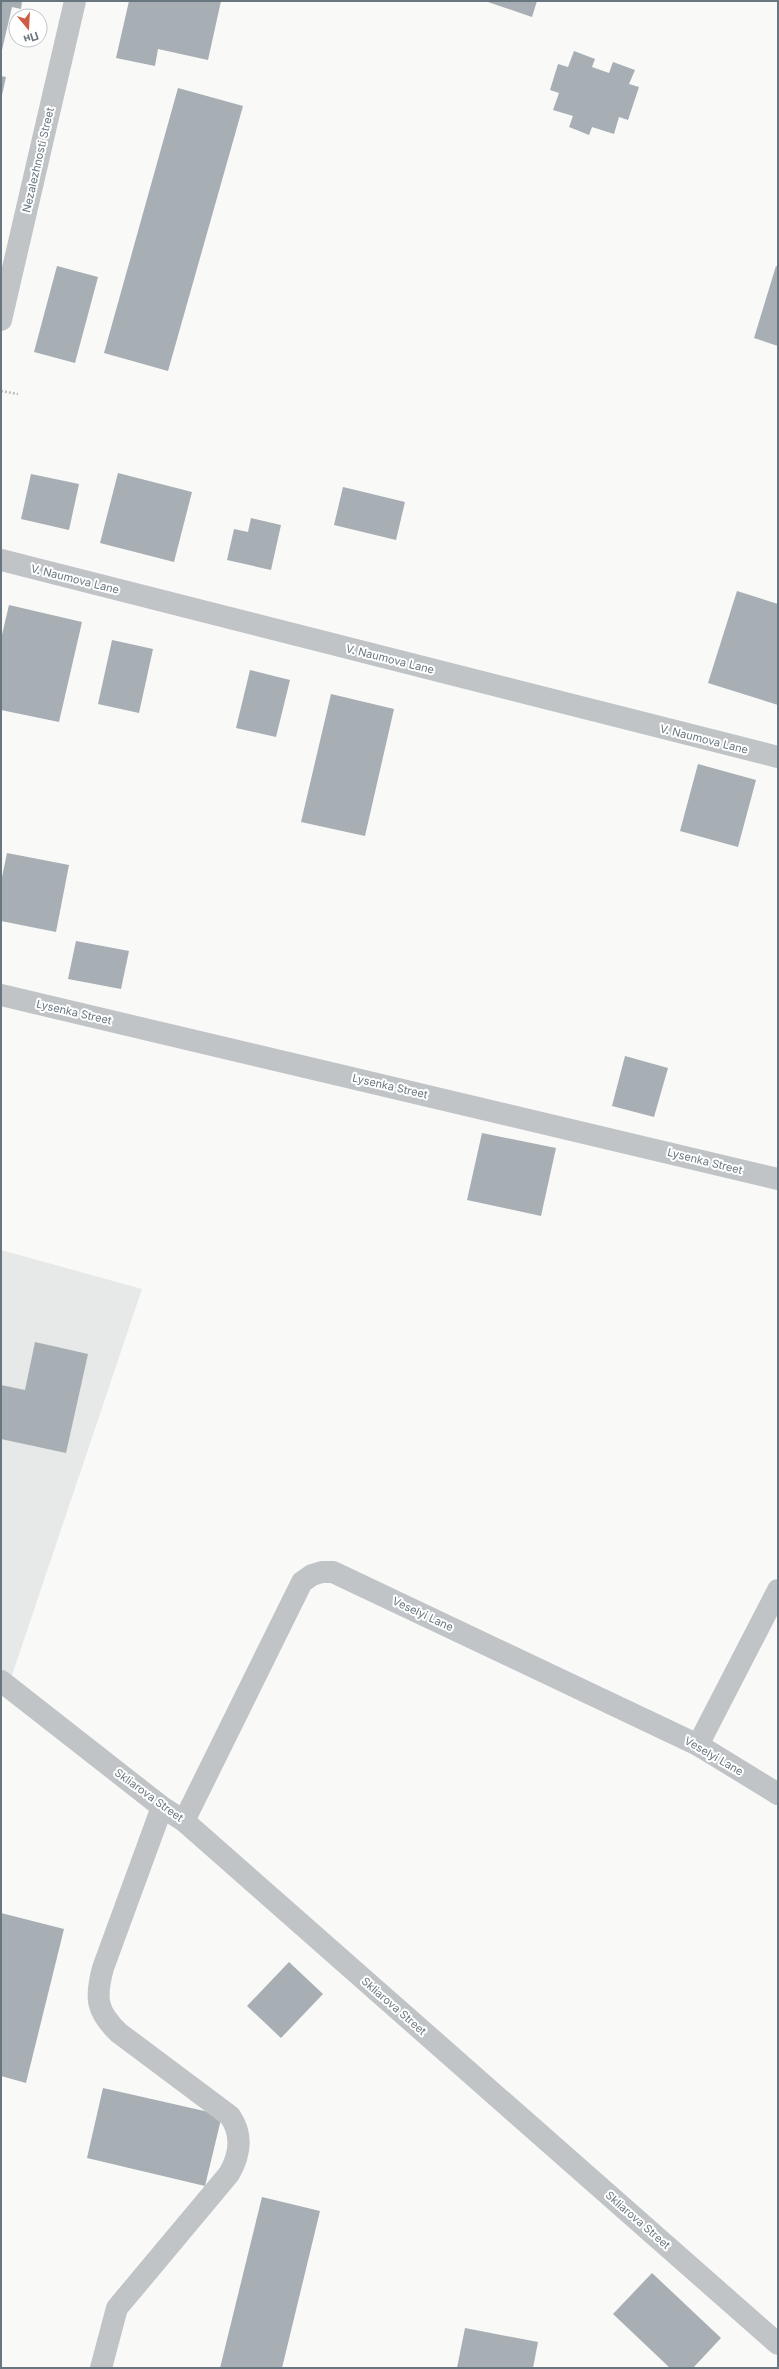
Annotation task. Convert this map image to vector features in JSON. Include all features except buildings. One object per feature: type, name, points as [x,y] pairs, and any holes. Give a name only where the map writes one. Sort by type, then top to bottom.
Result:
[{"type":"street","name":"Nezalezhnosti Street","points":[[1,320],[75,1]]},
{"type":"street","name":"V. Naumova Lane","points":[[1,560],[778,757]]},
{"type":"street","name":"Lysenka Street","points":[[1,995],[778,1179]]},
{"type":"street","name":"Veselyi Lane","points":[[184,1820],[302,1582],[322,1572],[334,1572],[698,1745],[778,1794]]},
{"type":"street","points":[[698,1745],[778,1590]]},
{"type":"street","name":"Skliarova Street","points":[[1,1681],[162,1807],[184,1820],[778,2344]]},
{"type":"street","points":[[101,2368],[117,2308],[229,2174],[236,2161],[239,2146],[236,2125],[230,2116],[119,2033],[106,2020],[99,2004],[98,1986],[103,1968],[162,1807]]},
{"type":"path","points":[[1,391],[18,394]]},
{"type":"shaded area","points":[[1,1250],[142,1289],[8,1687],[1,1681]]}]
